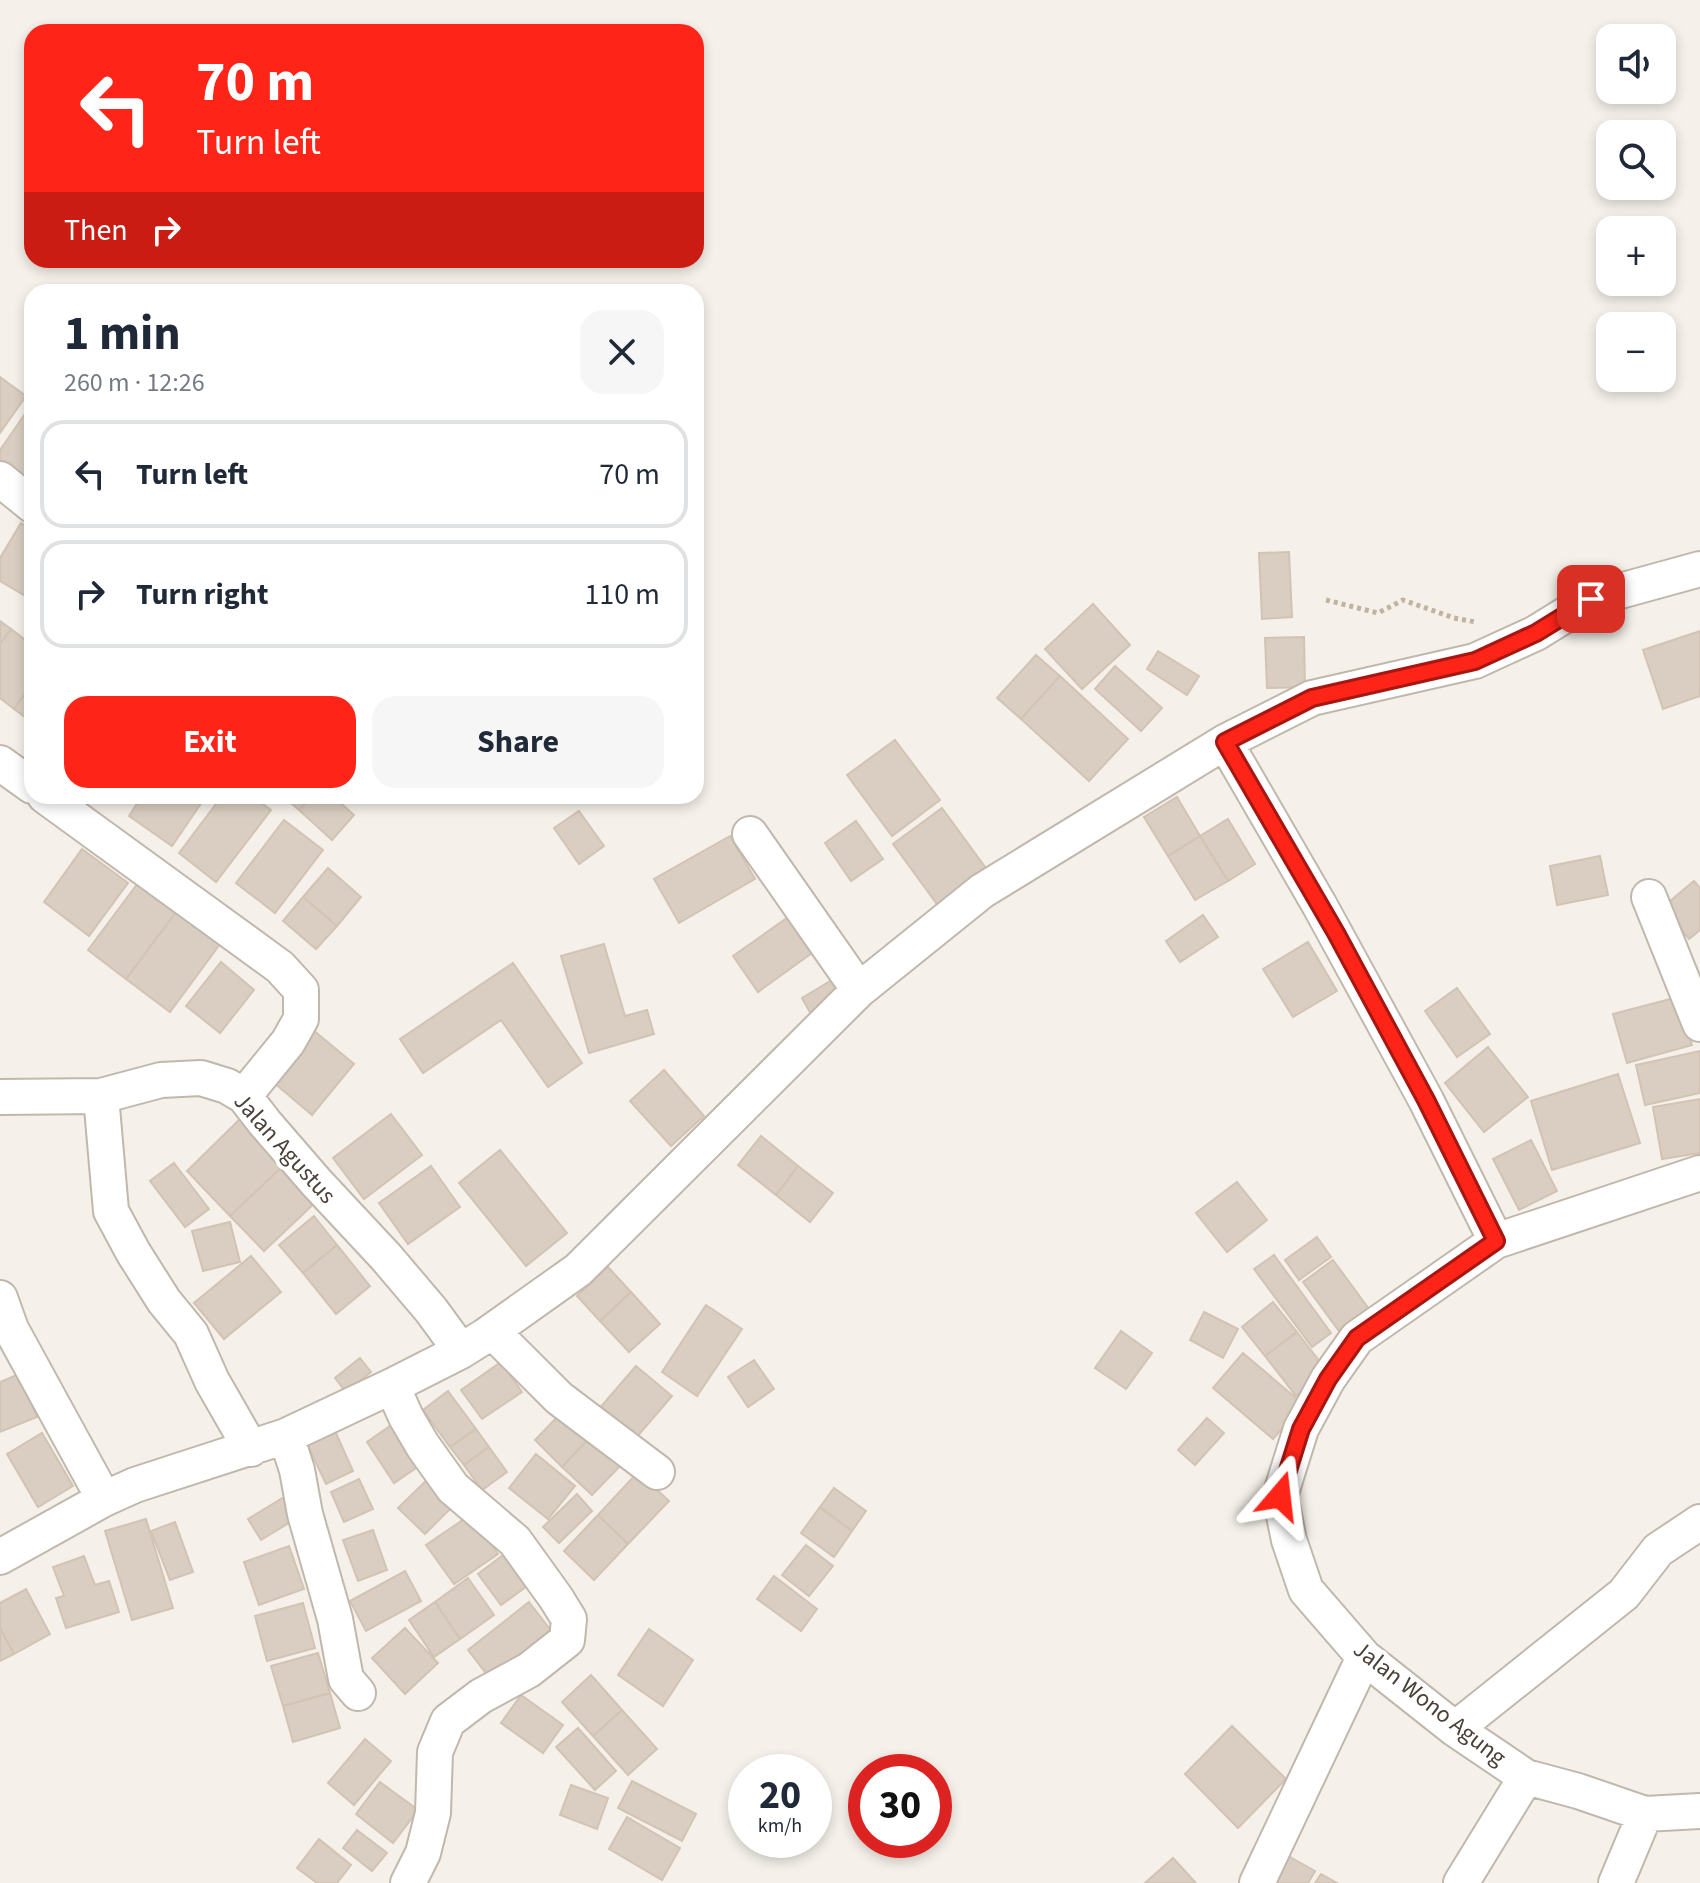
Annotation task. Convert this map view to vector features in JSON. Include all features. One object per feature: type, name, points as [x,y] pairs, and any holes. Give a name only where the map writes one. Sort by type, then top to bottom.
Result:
[{"type":"street","points":[[0,479],[24,498]]},
{"type":"street","points":[[0,1557],[135,1485],[286,1436],[461,1351],[492,1331],[578,1270],[859,990],[982,891],[1225,742],[1312,698],[1475,661],[1536,633],[1591,599],[1700,569]]},
{"type":"street","points":[[1225,742],[1403,1058],[1496,1241]]},
{"type":"street","points":[[0,763],[24,780]]},
{"type":"street","points":[[56,804],[280,967],[301,990],[301,1019],[288,1042],[244,1096]]},
{"type":"street","points":[[750,834],[859,990]]},
{"type":"street","points":[[1649,897],[1700,1024]]},
{"type":"street","name":"Jalan Agustus","points":[[0,1097],[101,1096],[161,1080],[201,1078],[227,1086],[244,1096],[316,1182],[413,1289],[461,1351]]},
{"type":"street","points":[[101,1096],[111,1211],[164,1301],[191,1334],[212,1381],[251,1449]]},
{"type":"street","name":"Jalan Wono Agung","points":[[1700,1173],[1496,1241],[1357,1338],[1328,1379],[1301,1429],[1280,1496],[1289,1540],[1306,1590],[1364,1657],[1455,1729],[1526,1777],[1645,1814],[1700,1811]]},
{"type":"street","points":[[0,1298],[11,1329],[104,1499]]},
{"type":"street","points":[[492,1331],[559,1398],[657,1472]]},
{"type":"street","points":[[392,1386],[423,1446],[453,1488],[515,1541],[569,1619],[567,1640],[529,1670],[481,1696],[448,1721],[435,1752],[433,1813],[423,1853],[408,1883]]},
{"type":"street","points":[[286,1436],[335,1619],[346,1679],[358,1693]]},
{"type":"street","points":[[1455,1729],[1624,1594],[1658,1550],[1700,1522]]},
{"type":"street","points":[[1257,1883],[1364,1657]]},
{"type":"street","points":[[1461,1883],[1526,1777]]},
{"type":"street","points":[[1616,1883],[1645,1814]]},
{"type":"path","points":[[1326,600],[1378,613],[1403,600],[1454,618],[1484,623]]},
{"type":"building","points":[[0,377],[24,395],[24,399],[0,433]]},
{"type":"building","points":[[24,415],[24,487],[0,469],[0,450]]},
{"type":"building","points":[[21,523],[24,525],[24,595],[0,581],[0,558]]},
{"type":"building","points":[[1289,552],[1292,617],[1262,619],[1259,553]]},
{"type":"building","points":[[1093,604],[1130,645],[1082,689],[1045,649]]},
{"type":"building","points":[[0,621],[11,629],[0,644]]},
{"type":"building","points":[[11,629],[24,639],[24,695],[14,709],[0,698],[0,644]]},
{"type":"building","points":[[1700,631],[1700,696],[1663,709],[1643,650]]},
{"type":"building","points":[[1304,637],[1305,687],[1267,688],[1265,638]]},
{"type":"building","points":[[1158,651],[1199,676],[1187,695],[1147,669]]},
{"type":"building","points":[[1036,655],[1060,676],[1021,719],[997,698]]},
{"type":"building","points":[[1115,666],[1162,708],[1141,731],[1095,689]]},
{"type":"building","points":[[1060,676],[1128,739],[1089,781],[1021,719]]},
{"type":"building","points":[[24,695],[24,716],[14,709]]},
{"type":"building","points":[[895,740],[940,800],[892,836],[847,775]]},
{"type":"building","points":[[1177,797],[1200,836],[1168,856],[1144,817]]},
{"type":"building","points":[[137,804],[201,804],[172,846],[129,816]]},
{"type":"building","points":[[216,804],[263,804],[271,810],[216,882],[179,853]]},
{"type":"building","points":[[305,804],[342,804],[354,815],[332,840],[299,810]]},
{"type":"building","points":[[942,808],[991,875],[942,911],[893,844]]},
{"type":"building","points":[[579,811],[604,846],[579,864],[554,828]]},
{"type":"building","points":[[1228,819],[1255,864],[1228,881],[1200,836]]},
{"type":"building","points":[[284,820],[323,850],[275,913],[236,883]]},
{"type":"building","points":[[856,821],[883,859],[851,881],[825,843]]},
{"type":"building","points":[[730,836],[755,879],[679,923],[654,879]]},
{"type":"building","points":[[1200,836],[1228,881],[1195,900],[1168,856]]},
{"type":"building","points":[[82,849],[128,883],[89,936],[44,902]]},
{"type":"building","points":[[1600,856],[1608,895],[1557,905],[1550,866]]},
{"type":"building","points":[[328,868],[361,897],[337,926],[303,897]]},
{"type":"building","points":[[144,875],[182,904],[126,979],[88,950]]},
{"type":"building","points":[[1694,881],[1700,888],[1700,930],[1689,939],[1663,907]]},
{"type":"building","points":[[303,897],[337,926],[316,949],[283,921]]},
{"type":"building","points":[[182,904],[226,936],[170,1012],[126,979]]},
{"type":"building","points":[[1203,915],[1218,937],[1180,962],[1166,941]]},
{"type":"building","points":[[787,918],[812,953],[758,992],[733,956]]},
{"type":"building","points":[[1308,942],[1337,991],[1293,1017],[1263,969]]},
{"type":"building","points":[[604,944],[625,1016],[647,1010],[654,1034],[589,1053],[561,956]]},
{"type":"building","points":[[221,962],[254,990],[220,1033],[186,1006]]},
{"type":"building","points":[[513,963],[582,1063],[548,1087],[501,1020],[423,1073],[400,1039]]},
{"type":"building","points":[[837,977],[848,996],[812,1016],[802,998]]},
{"type":"building","points":[[1457,988],[1490,1034],[1457,1057],[1425,1011]]},
{"type":"building","points":[[1678,997],[1692,1045],[1627,1063],[1613,1014]]},
{"type":"building","points":[[313,1030],[354,1064],[312,1115],[272,1081]]},
{"type":"building","points":[[1488,1047],[1528,1097],[1484,1132],[1445,1083]]},
{"type":"building","points":[[1700,1051],[1700,1093],[1645,1105],[1636,1065]]},
{"type":"building","points":[[664,1070],[704,1116],[671,1146],[630,1101]]},
{"type":"building","points":[[1618,1074],[1640,1143],[1552,1170],[1531,1101]]},
{"type":"building","points":[[1700,1099],[1700,1153],[1662,1159],[1653,1107]]},
{"type":"building","points":[[391,1114],[422,1155],[364,1199],[333,1158]]},
{"type":"building","points":[[241,1118],[285,1164],[230,1216],[187,1171]]},
{"type":"building","points":[[761,1136],[798,1166],[776,1195],[738,1165]]},
{"type":"building","points":[[1531,1140],[1557,1191],[1519,1210],[1493,1159]]},
{"type":"building","points":[[500,1150],[567,1233],[526,1266],[459,1183]]},
{"type":"building","points":[[174,1163],[209,1209],[185,1227],[150,1181]]},
{"type":"building","points":[[285,1164],[319,1199],[264,1251],[230,1216]]},
{"type":"building","points":[[431,1166],[460,1207],[408,1244],[379,1203]]},
{"type":"building","points":[[798,1166],[833,1193],[810,1222],[776,1195]]},
{"type":"building","points":[[1237,1182],[1267,1220],[1227,1252],[1196,1213]]},
{"type":"building","points":[[314,1216],[337,1245],[303,1273],[279,1245]]},
{"type":"building","points":[[230,1222],[240,1262],[203,1271],[192,1231]]},
{"type":"building","points":[[1317,1237],[1331,1257],[1299,1280],[1285,1260]]},
{"type":"building","points":[[337,1245],[370,1286],[336,1314],[303,1273]]},
{"type":"building","points":[[1274,1255],[1331,1333],[1312,1347],[1254,1269]]},
{"type":"building","points":[[251,1256],[281,1292],[224,1339],[194,1303]]},
{"type":"building","points":[[1333,1260],[1369,1309],[1339,1331],[1303,1282]]},
{"type":"building","points":[[608,1267],[631,1292],[600,1321],[577,1296]]},
{"type":"building","points":[[631,1292],[660,1324],[629,1352],[600,1321]]},
{"type":"building","points":[[1273,1302],[1297,1332],[1265,1356],[1242,1327]]},
{"type":"building","points":[[706,1305],[742,1329],[697,1396],[662,1372]]},
{"type":"building","points":[[1204,1312],[1238,1329],[1223,1358],[1190,1340]]},
{"type":"building","points":[[1121,1331],[1152,1353],[1126,1389],[1095,1368]]},
{"type":"building","points":[[1297,1332],[1327,1371],[1296,1396],[1265,1356]]},
{"type":"building","points":[[1243,1353],[1303,1404],[1273,1439],[1213,1388]]},
{"type":"building","points":[[360,1358],[371,1372],[346,1392],[335,1378]]},
{"type":"building","points":[[754,1360],[774,1389],[748,1407],[728,1377]]},
{"type":"building","points":[[501,1362],[522,1392],[482,1419],[461,1390]]},
{"type":"building","points":[[636,1366],[672,1396],[629,1446],[593,1416]]},
{"type":"building","points":[[19,1374],[37,1417],[0,1432],[0,1382]]},
{"type":"building","points":[[448,1391],[476,1429],[450,1447],[423,1410]]},
{"type":"building","points":[[565,1409],[592,1435],[562,1467],[535,1440]]},
{"type":"building","points":[[1207,1418],[1224,1433],[1195,1465],[1178,1450]]},
{"type":"building","points":[[400,1419],[428,1460],[394,1483],[367,1442]]},
{"type":"building","points":[[476,1429],[489,1447],[464,1465],[450,1447]]},
{"type":"building","points":[[335,1431],[353,1471],[326,1484],[307,1444]]},
{"type":"building","points":[[42,1433],[73,1486],[38,1507],[7,1454]]},
{"type":"building","points":[[592,1435],[622,1464],[592,1495],[562,1467]]},
{"type":"building","points":[[489,1447],[507,1472],[482,1490],[464,1465]]},
{"type":"building","points":[[536,1454],[575,1486],[548,1519],[509,1488]]},
{"type":"building","points":[[638,1472],[669,1501],[628,1544],[598,1515]]},
{"type":"building","points":[[432,1475],[458,1501],[425,1534],[398,1508]]},
{"type":"building","points":[[359,1479],[373,1509],[344,1522],[331,1492]]},
{"type":"building","points":[[834,1488],[866,1511],[852,1531],[820,1507]]},
{"type":"building","points":[[577,1494],[592,1511],[559,1543],[543,1527]]},
{"type":"building","points":[[284,1497],[297,1518],[261,1540],[248,1519]]},
{"type":"building","points":[[820,1507],[852,1531],[834,1557],[801,1533]]},
{"type":"building","points":[[470,1515],[498,1554],[454,1584],[426,1545]]},
{"type":"building","points":[[598,1515],[628,1544],[594,1580],[564,1551]]},
{"type":"building","points":[[146,1519],[173,1608],[132,1620],[105,1531]]},
{"type":"building","points":[[175,1522],[193,1572],[170,1580],[151,1531]]},
{"type":"building","points":[[373,1530],[387,1570],[358,1581],[343,1540]]},
{"type":"building","points":[[806,1545],[833,1566],[809,1596],[782,1575]]},
{"type":"building","points":[[289,1546],[304,1589],[259,1605],[244,1562]]},
{"type":"building","points":[[511,1549],[534,1581],[501,1605],[478,1574]]},
{"type":"building","points":[[84,1556],[95,1585],[109,1581],[119,1612],[66,1628],[56,1598],[64,1596],[53,1567]]},
{"type":"building","points":[[405,1571],[421,1601],[366,1631],[350,1601]]},
{"type":"building","points":[[774,1576],[817,1609],[801,1631],[757,1599]]},
{"type":"building","points":[[468,1578],[494,1615],[460,1639],[435,1602]]},
{"type":"building","points":[[26,1589],[50,1634],[14,1654],[0,1628],[0,1603]]},
{"type":"building","points":[[435,1602],[460,1639],[434,1657],[409,1620]]},
{"type":"building","points":[[529,1602],[556,1637],[495,1685],[468,1650]]},
{"type":"building","points":[[303,1603],[315,1648],[267,1661],[255,1616]]},
{"type":"building","points":[[0,1628],[14,1654],[0,1661]]},
{"type":"building","points":[[405,1628],[438,1663],[405,1694],[372,1658]]},
{"type":"building","points":[[649,1629],[693,1660],[663,1706],[618,1675]]},
{"type":"building","points":[[318,1653],[330,1693],[283,1706],[271,1666]]},
{"type":"building","points":[[591,1675],[622,1710],[593,1736],[562,1702]]},
{"type":"building","points":[[330,1693],[340,1728],[293,1742],[283,1706]]},
{"type":"building","points":[[521,1695],[563,1725],[543,1753],[501,1723]]},
{"type":"building","points":[[622,1710],[657,1749],[628,1775],[593,1736]]},
{"type":"building","points":[[1232,1726],[1286,1779],[1238,1828],[1185,1774]]},
{"type":"building","points":[[578,1728],[616,1771],[595,1790],[556,1747]]},
{"type":"building","points":[[365,1739],[391,1761],[354,1805],[328,1783]]},
{"type":"building","points":[[632,1781],[696,1814],[682,1841],[618,1808]]},
{"type":"building","points":[[380,1782],[418,1810],[393,1843],[356,1814]]},
{"type":"building","points":[[571,1785],[608,1798],[597,1829],[560,1815]]},
{"type":"building","points":[[627,1817],[680,1848],[662,1880],[609,1849]]},
{"type":"building","points":[[357,1830],[387,1853],[372,1871],[343,1848]]},
{"type":"building","points":[[319,1839],[351,1865],[337,1883],[317,1883],[297,1868]]},
{"type":"building","points":[[1283,1853],[1315,1871],[1308,1883],[1266,1883]]},
{"type":"building","points":[[1173,1858],[1196,1883],[1145,1883]]},
{"type":"building","points":[[1321,1874],[1337,1883],[1315,1883]]},
{"type":"route","points":[[1280,1496],[1301,1429],[1328,1379],[1357,1338],[1496,1241],[1426,1100],[1336,933],[1225,742],[1312,698],[1475,661],[1536,633],[1591,599]]}]
